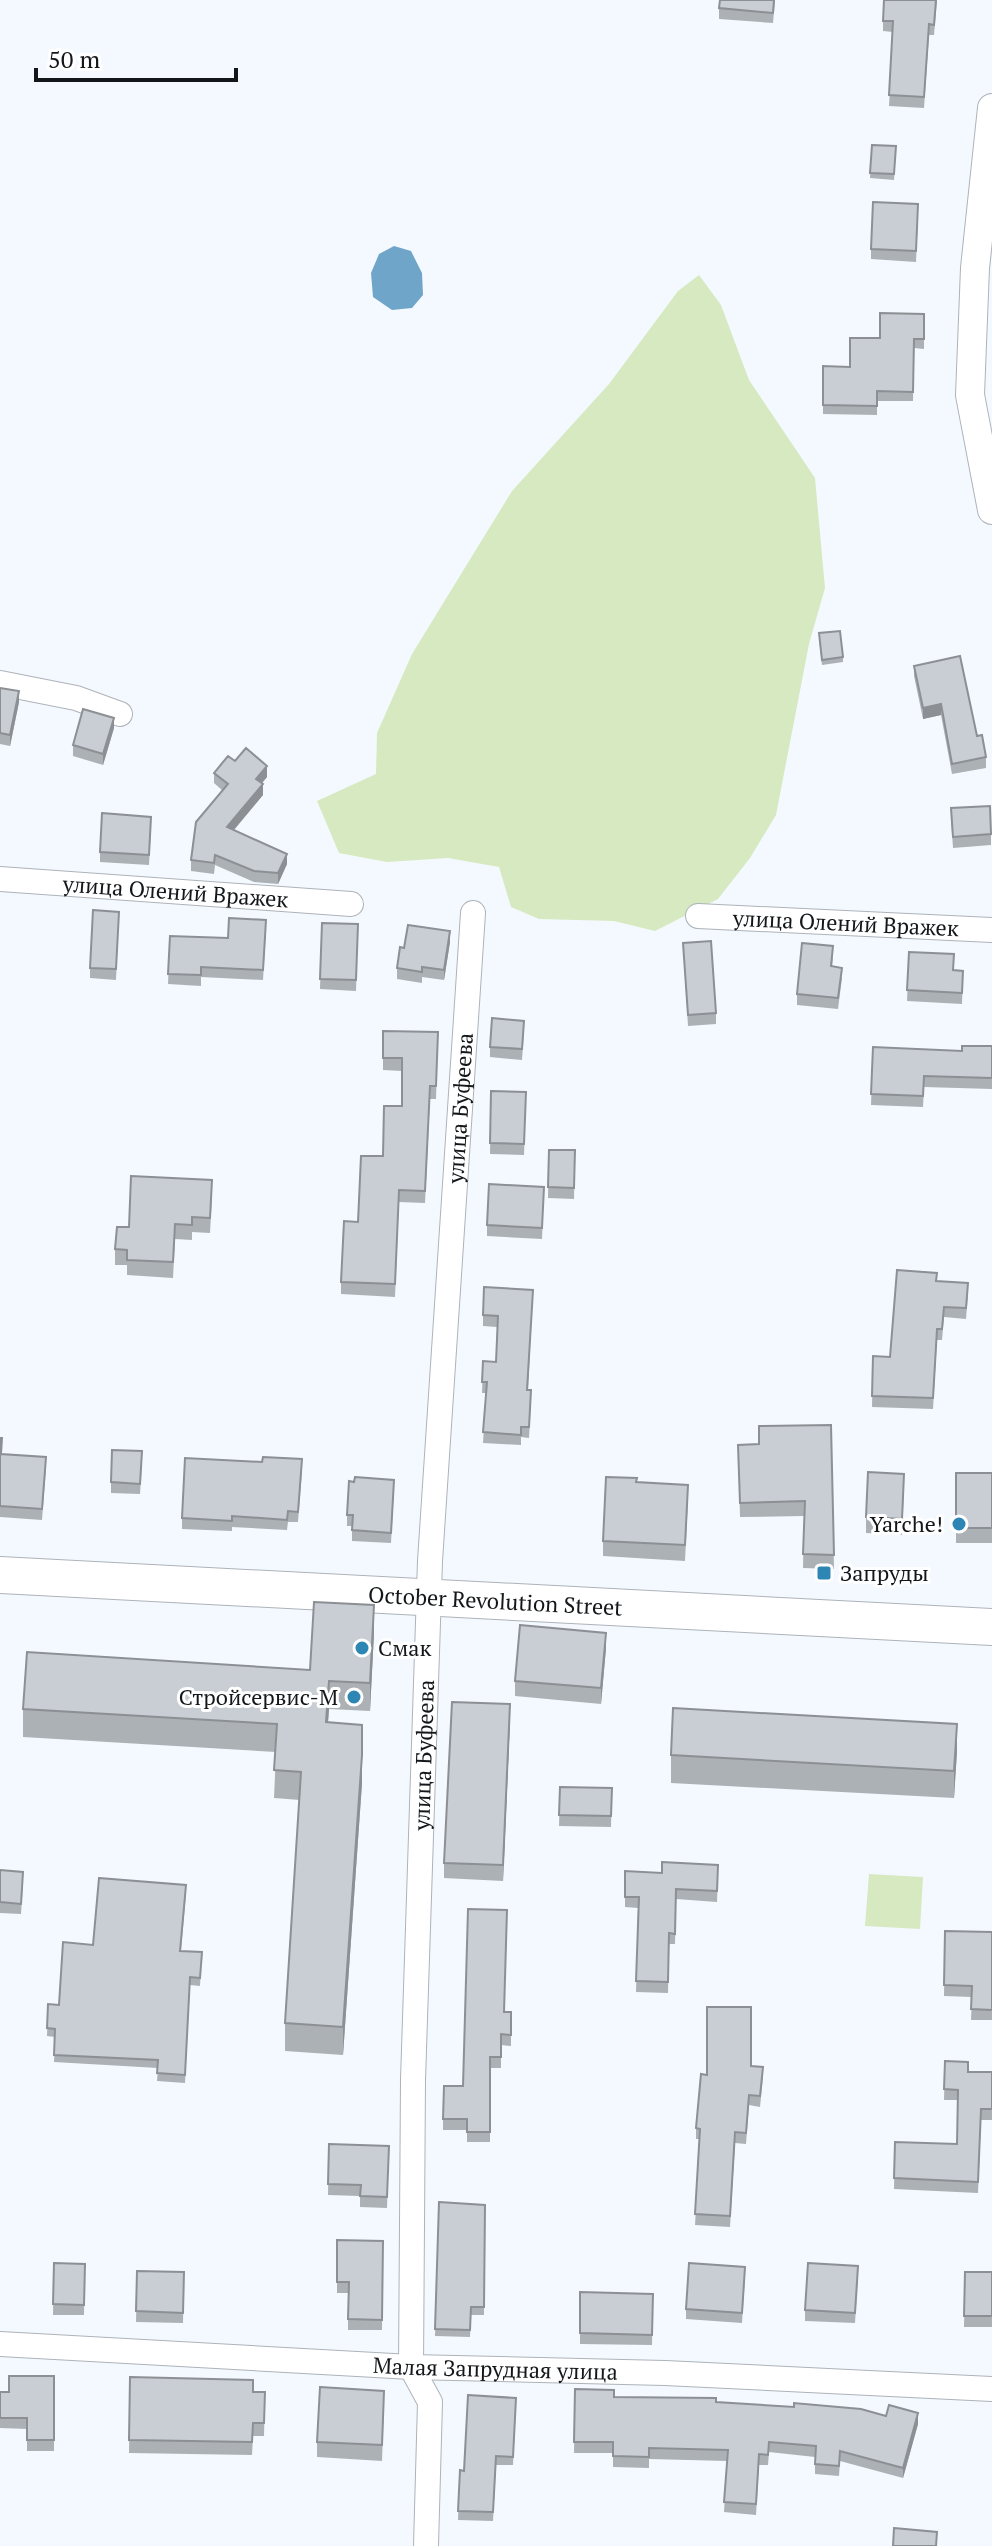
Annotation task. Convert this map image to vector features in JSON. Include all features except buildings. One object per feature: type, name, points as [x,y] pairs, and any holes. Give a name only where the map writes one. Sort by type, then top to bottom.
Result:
[{"type":"main road","name":"October Revolution Street","points":[[0,1575],[992,1627]]},
{"type":"street","points":[[992,108],[975,268],[970,395],[992,510]]},
{"type":"street","points":[[0,683],[76,698],[120,714]]},
{"type":"street","name":"улица Олений Вражек","points":[[0,879],[351,904]]},
{"type":"street","name":"улица Буфеева","points":[[426,2546],[430,2402],[411,2367],[413,2080],[429,1598],[473,913]]},
{"type":"street","name":"улица Олений Вражек","points":[[698,916],[992,930]]},
{"type":"street","name":"Малая Запрудная улица","points":[[0,2344],[411,2367],[665,2373],[992,2389]]},
{"type":"green space","points":[[699,275],[721,305],[749,380],[815,478],[825,588],[809,644],[776,815],[750,858],[718,899],[655,931],[614,921],[539,919],[511,907],[499,867],[448,858],[387,862],[339,853],[317,801],[376,774],[377,733],[412,654],[512,491],[609,384],[678,291]]},
{"type":"green space","points":[[869,1874],[923,1877],[920,1929],[865,1926]]},
{"type":"water","points":[[394,246],[411,251],[422,273],[423,295],[412,308],[392,310],[373,297],[371,273],[379,254]]},
{"type":"place","name":"Yarche!","points":[[959,1524]]},
{"type":"place","name":"Запруды","points":[[824,1573]]},
{"type":"place","name":"Смак","points":[[362,1648]]},
{"type":"place","name":"Стройсервис-М","points":[[354,1697]]}]
